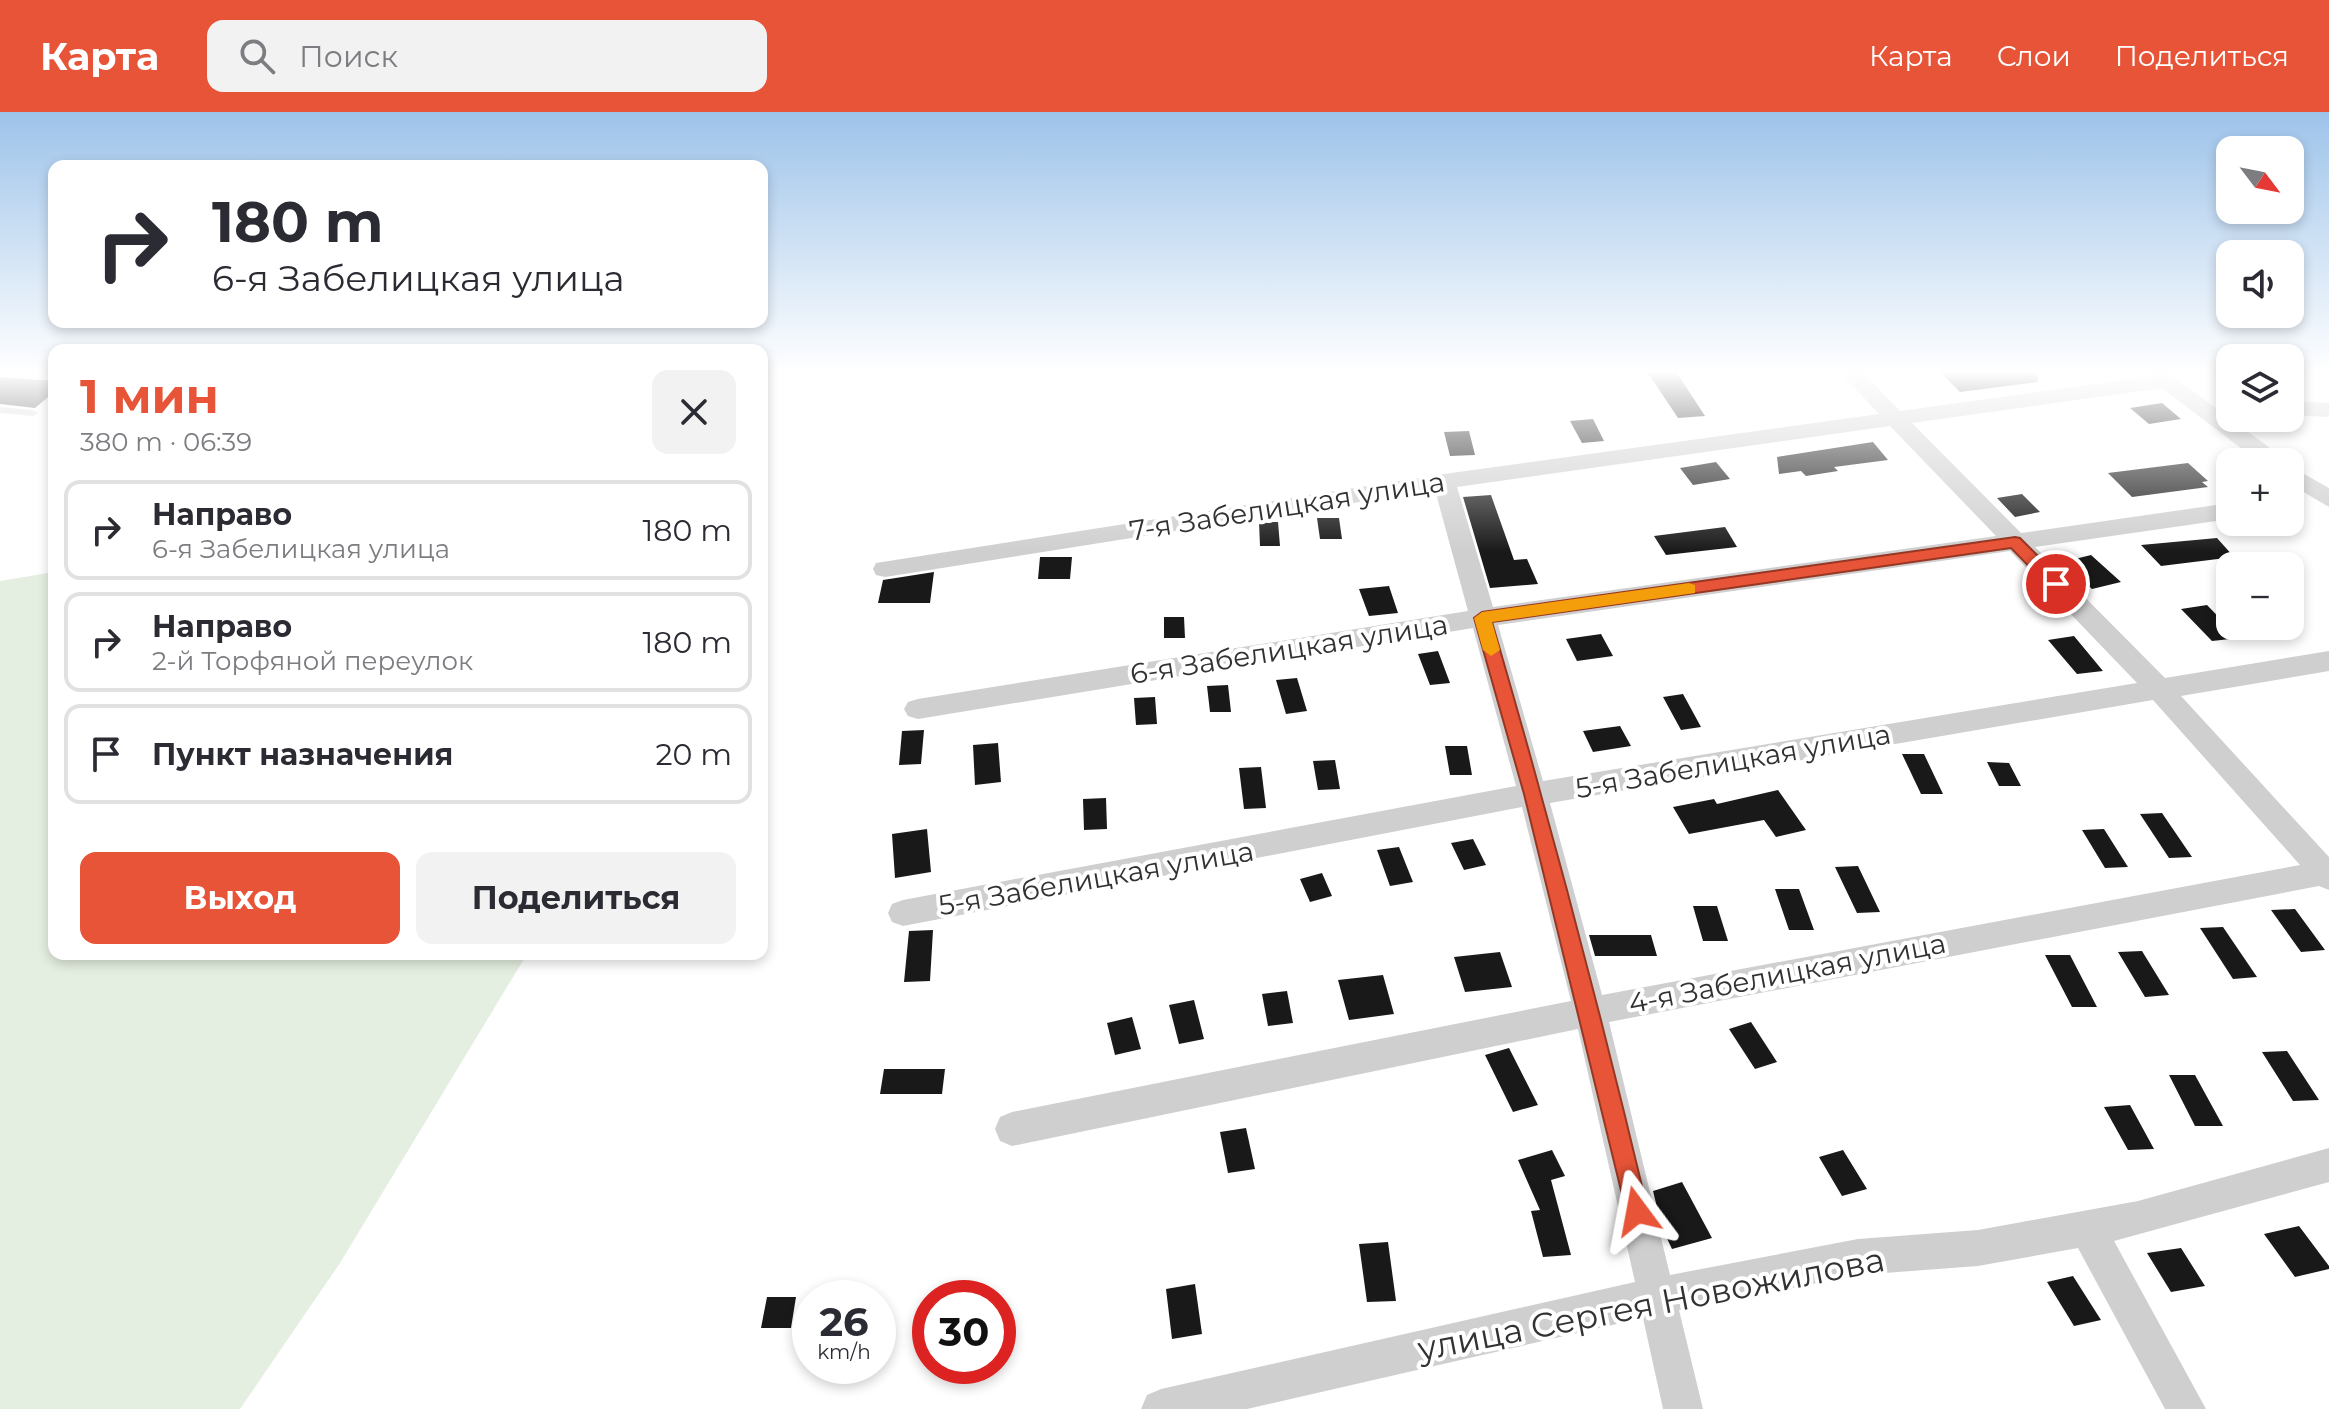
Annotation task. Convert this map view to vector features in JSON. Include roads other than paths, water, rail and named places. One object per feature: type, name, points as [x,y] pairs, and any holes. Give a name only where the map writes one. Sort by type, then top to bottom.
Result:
[{"type":"street","name":"7-я Забелицкая улица","points":[[885,569],[1444,481],[1819,431]]},
{"type":"street","points":[[1907,431],[2159,689],[2328,874]]},
{"type":"street","points":[[2231,431],[2255,448]]},
{"type":"street","points":[[1444,481],[1533,794],[1590,1011],[1683,1409]]},
{"type":"street","points":[[2304,483],[2327,499]]},
{"type":"street","points":[[2304,501],[2327,499]]},
{"type":"street","name":"6-я Забелицкая улица","points":[[918,709],[1482,618],[2216,513]]},
{"type":"street","name":"5-я Забелицкая улица","points":[[903,913],[1533,794],[2329,661]]},
{"type":"street","name":"4-я Забелицкая улица","points":[[1012,1129],[1590,1011],[2110,910],[2328,874]]},
{"type":"street","name":"улица Сергея Новожилова","points":[[1161,1409],[1657,1296],[1858,1257],[1978,1248],[2138,1219],[2329,1165]]},
{"type":"street","points":[[2087,1228],[2186,1409]]}]
